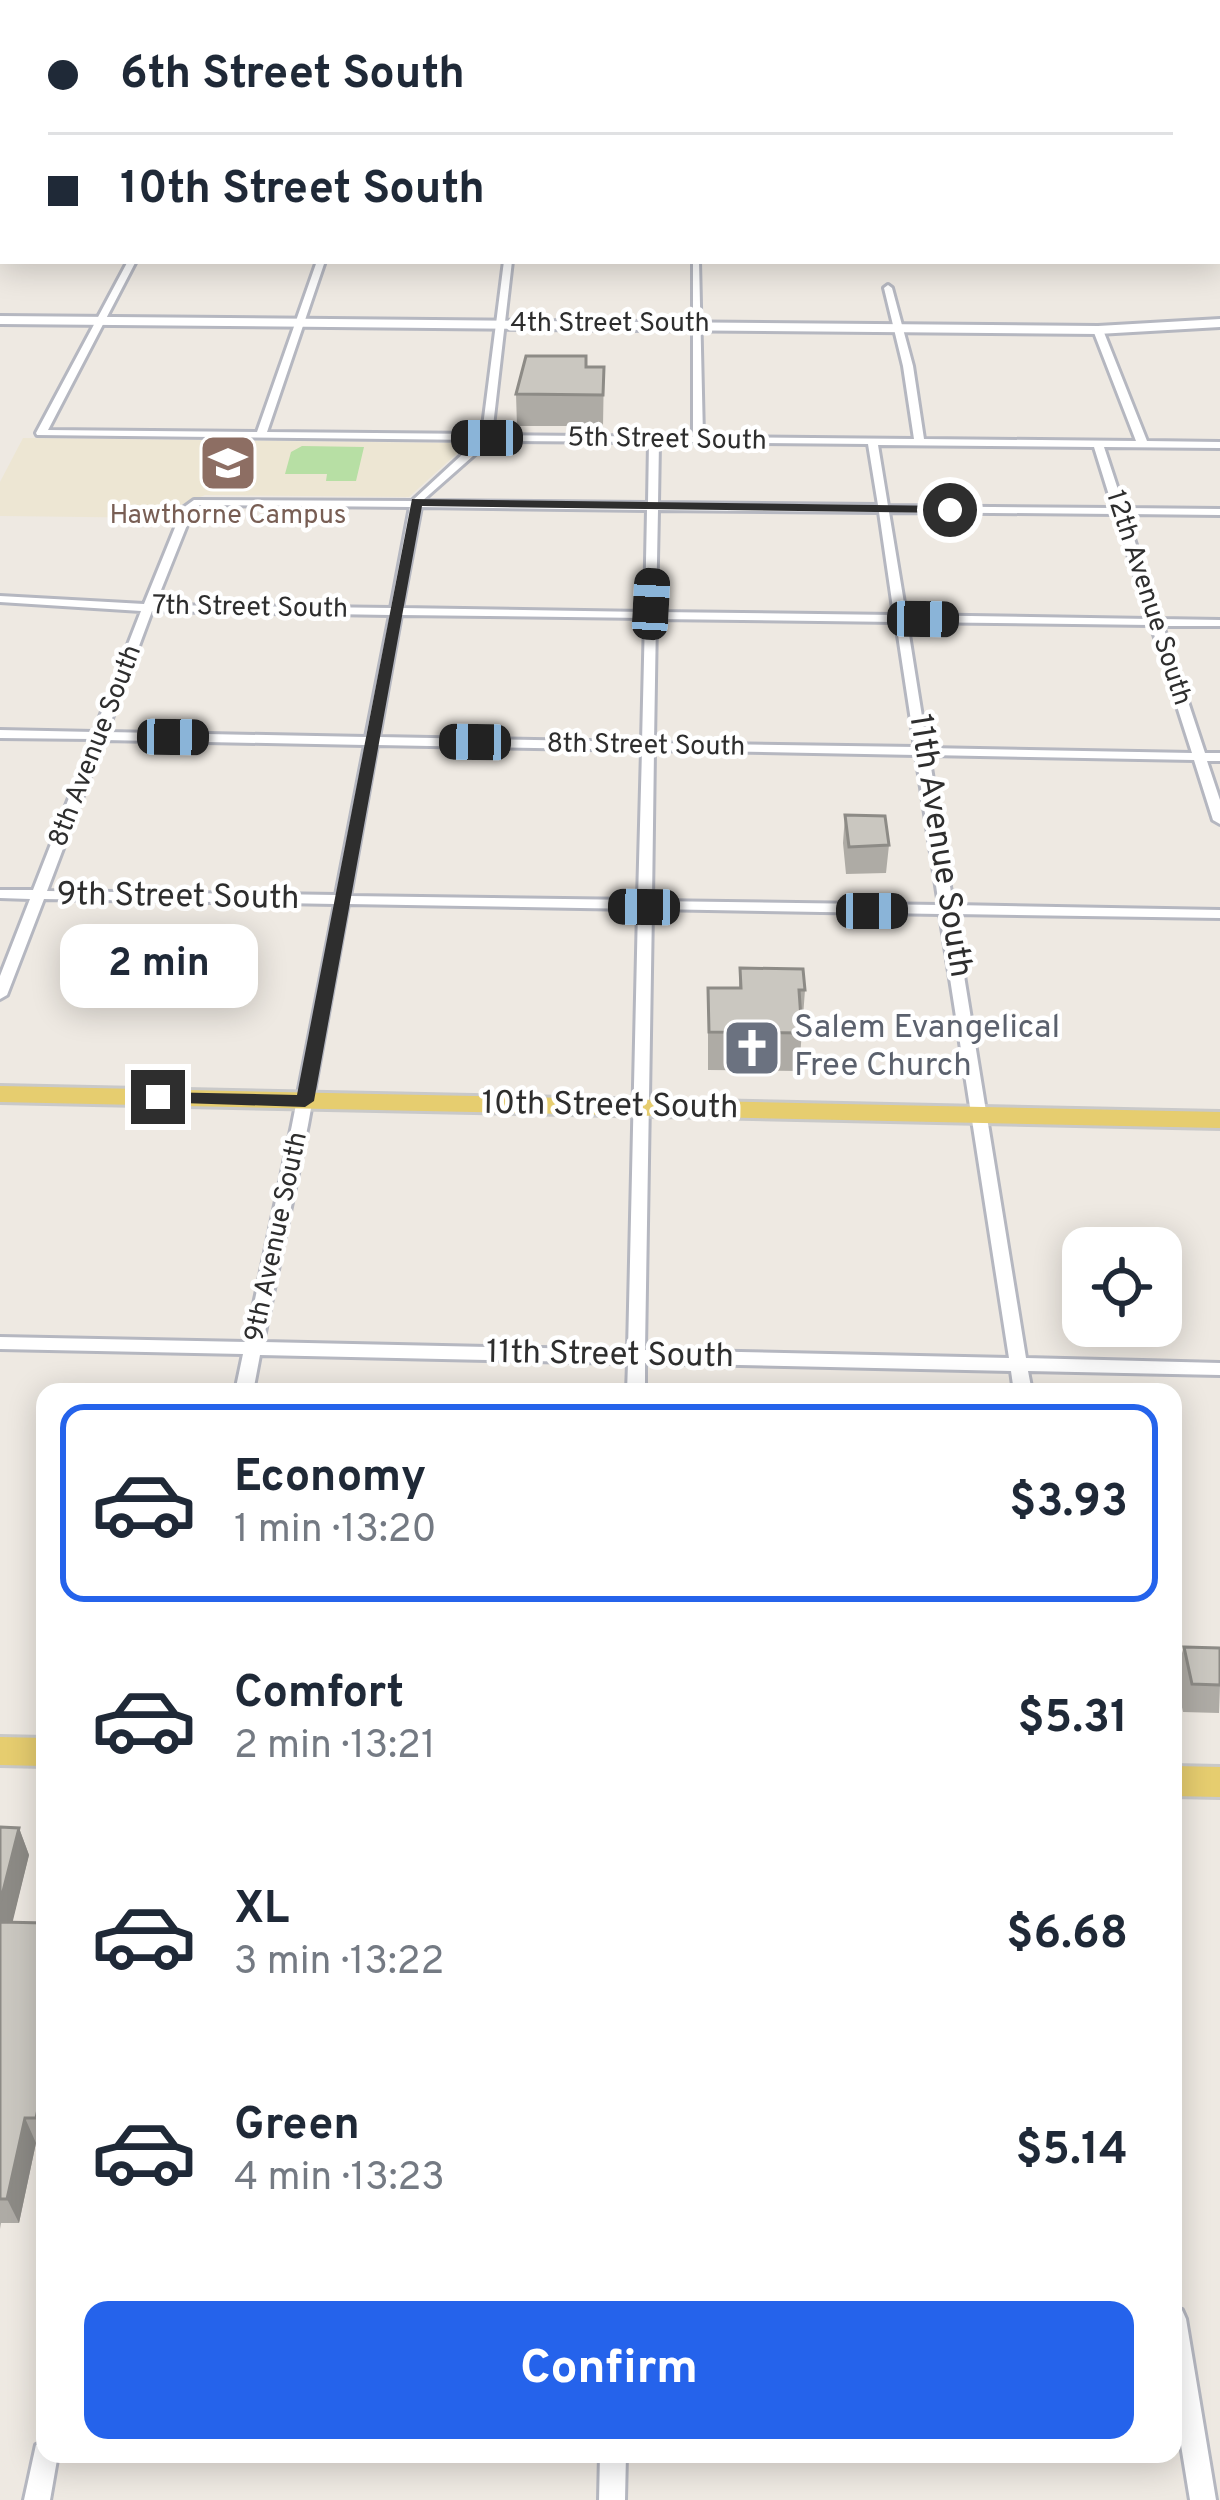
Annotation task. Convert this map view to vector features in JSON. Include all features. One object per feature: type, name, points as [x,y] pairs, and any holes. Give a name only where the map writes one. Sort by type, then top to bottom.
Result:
[{"type":"main road","name":"10th Street South","points":[[0,1094],[1220,1120]]},
{"type":"main road","points":[[0,1751],[36,1752]]},
{"type":"main road","points":[[1182,1780],[1220,1782]]},
{"type":"street","points":[[102,321],[130,264]]},
{"type":"street","points":[[261,436],[320,264]]},
{"type":"street","points":[[417,502],[487,438],[508,264]]},
{"type":"street","points":[[697,264],[698,441]]},
{"type":"street","points":[[888,288],[920,443]]},
{"type":"street","name":"4th Street South","points":[[0,320],[1099,330],[1220,323]]},
{"type":"street","name":"5th Street South","points":[[102,321],[41,433],[1220,445]]},
{"type":"street","points":[[1099,330],[1143,445]]},
{"type":"street","points":[[636,1383],[654,440]]},
{"type":"street","name":"11th Avenue South","points":[[874,443],[1022,1383]]},
{"type":"street","name":"12th Avenue South","points":[[1098,444],[1220,820]]},
{"type":"street","name":"8th Avenue South","points":[[0,995],[188,508],[198,502],[417,502]]},
{"type":"street","points":[[417,502],[1220,512]]},
{"type":"street","name":"9th Avenue South","points":[[246,1383],[344,902],[417,502]]},
{"type":"street","name":"7th Street South","points":[[0,599],[151,608],[1220,623]]},
{"type":"street","name":"8th Street South","points":[[0,734],[1220,757]]},
{"type":"street","name":"9th Street South","points":[[0,894],[1220,914]]},
{"type":"street","name":"11th Street South","points":[[0,1343],[1220,1369]]},
{"type":"street","points":[[1182,2373],[1203,2500]]},
{"type":"street","points":[[37,2500],[43,2463]]},
{"type":"street","points":[[612,2500],[613,2463]]},
{"type":"shaded area","name":"Hawthorne Campus","points":[[23,438],[453,443],[464,447],[409,497],[205,495],[180,505],[170,518],[0,516],[0,482]]},
{"type":"green space","points":[[302,446],[364,447],[356,481],[326,481],[327,474],[285,474],[291,452]]},
{"type":"building","points":[[526,356],[586,356],[586,367],[604,367],[603,395],[516,394]]},
{"type":"building","points":[[845,815],[885,816],[889,845],[849,847]]},
{"type":"building","points":[[740,968],[803,969],[805,990],[799,990],[802,1033],[709,1032],[708,988],[741,988]]},
{"type":"building","points":[[1184,1647],[1220,1648],[1220,1685],[1192,1684]]},
{"type":"building","points":[[0,1827],[19,1828],[0,1903]]},
{"type":"building","points":[[0,1922],[36,1923],[36,2118],[25,2118],[7,2199],[0,2199]]},
{"type":"place","name":"Hawthorne Campus","points":[[228,463]]},
{"type":"place","name":"Salem Evangelical Free Church","points":[[752,1048]]},
{"type":"route","points":[[158,1097],[305,1101],[417,502],[950,510]]}]
